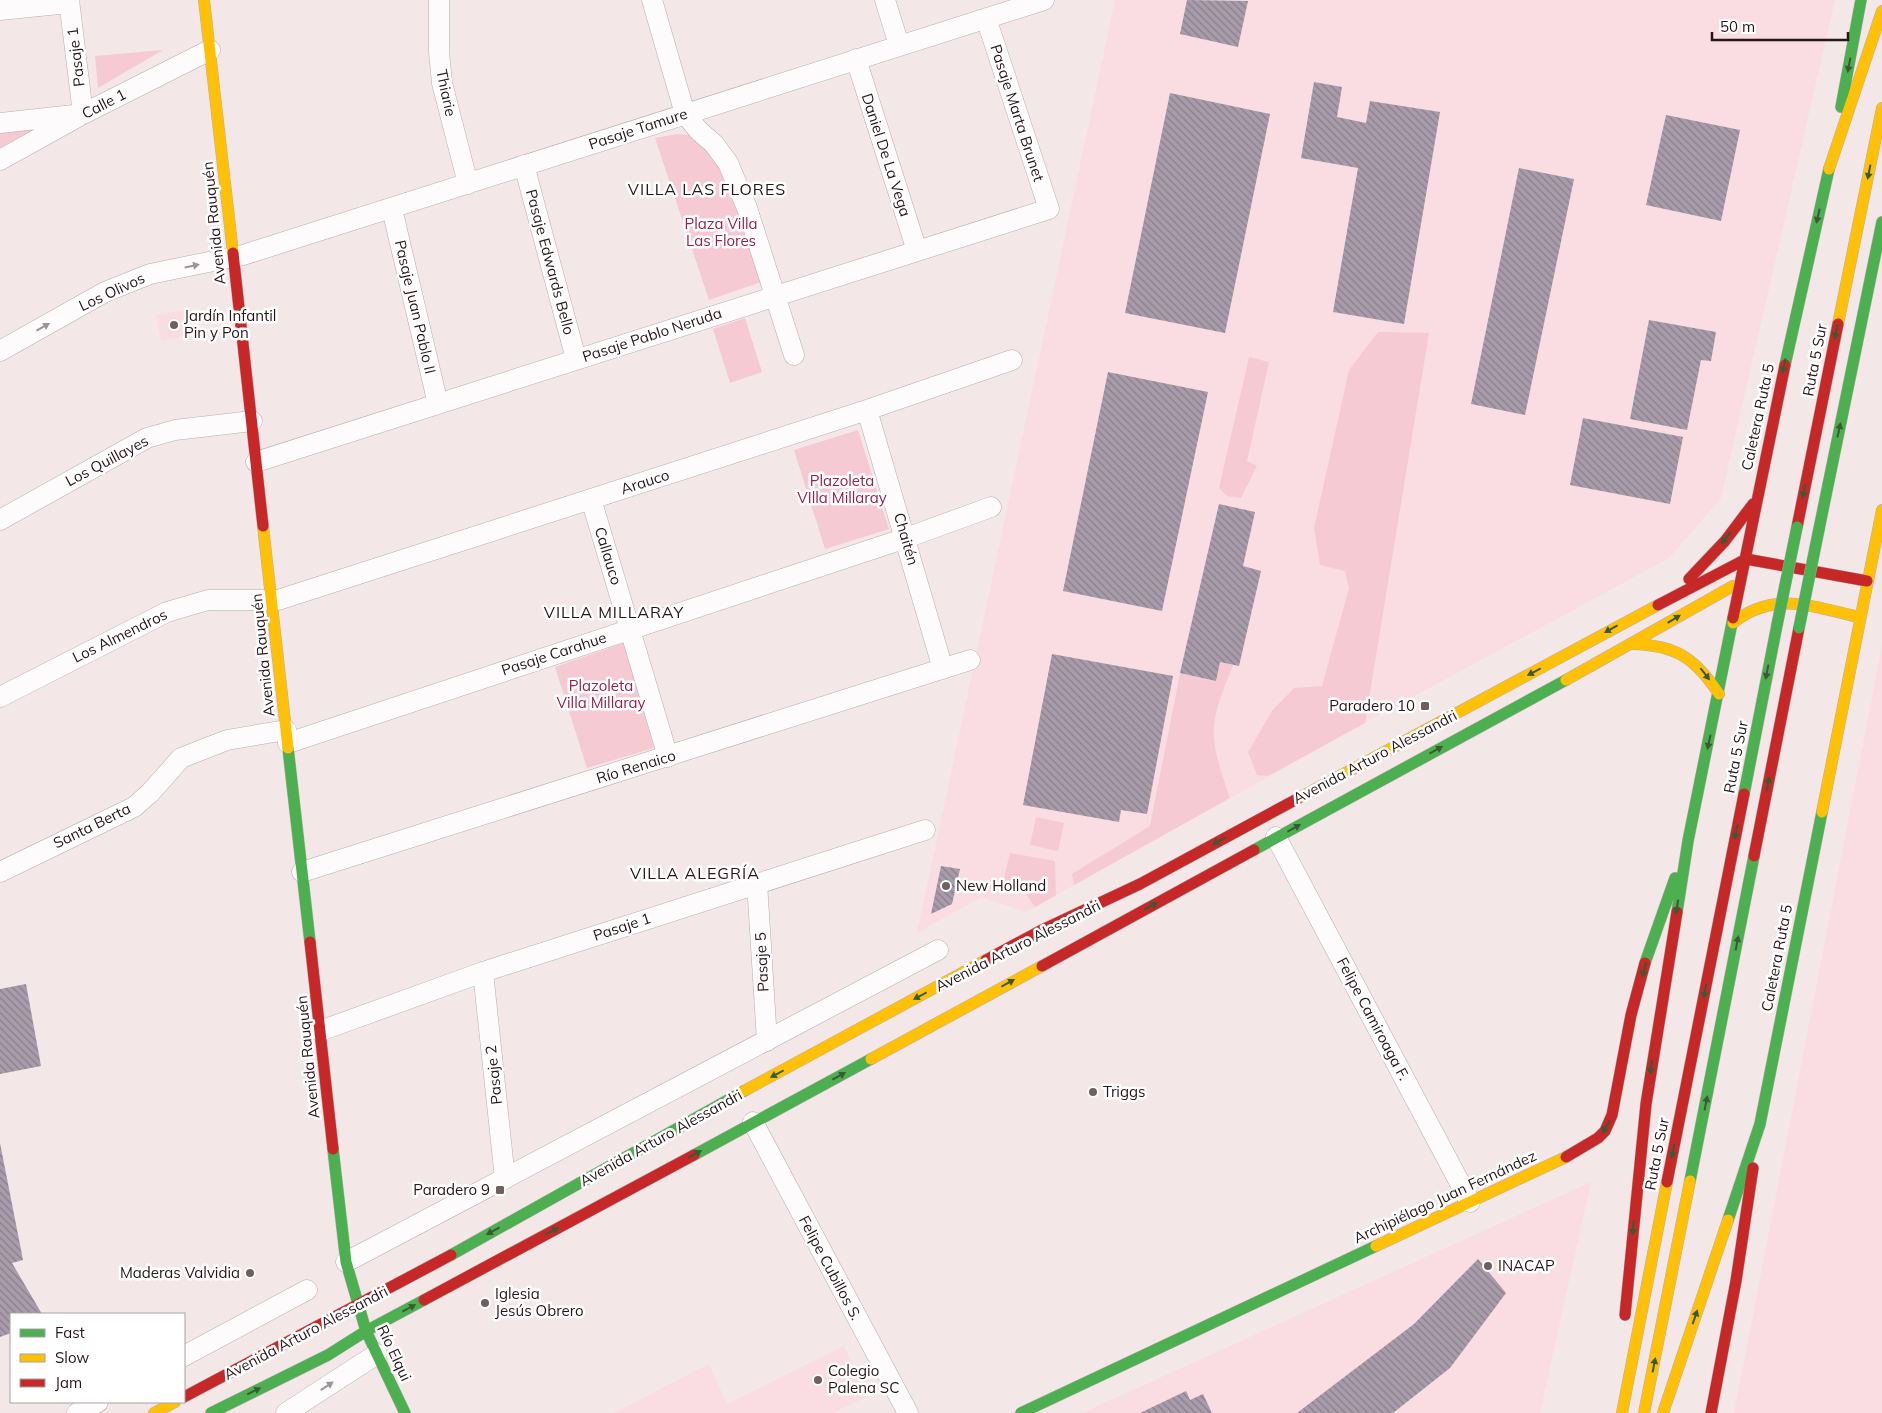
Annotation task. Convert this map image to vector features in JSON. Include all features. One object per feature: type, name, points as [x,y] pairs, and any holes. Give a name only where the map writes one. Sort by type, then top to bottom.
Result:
[{"type":"main road","name":"Avenida Rauquén","points":[[204,0],[256,462],[275,600],[287,736],[346,1262],[358,1305]]},
{"type":"main road","name":"Caletera Ruta 5","points":[[1688,841],[1732,623],[1747,580],[1746,559],[1756,500],[1794,319],[1829,169],[1861,0]]},
{"type":"main road","points":[[1829,169],[1882,11]]},
{"type":"main road","name":"Ruta 5 Sur","points":[[1622,1413],[1777,625],[1882,108]]},
{"type":"main road","points":[[1644,1413],[1799,628],[1882,222]]},
{"type":"main road","points":[[1669,597],[1712,555],[1756,500]]},
{"type":"main road","name":"Caletera Ruta 5","points":[[1711,1413],[1736,1281],[1760,1124],[1859,617],[1859,598],[1867,581],[1882,510]]},
{"type":"main road","points":[[1746,559],[1867,581]]},
{"type":"main road","name":"Avenida Arturo Alessandri","points":[[185,1396],[358,1305],[885,1015],[1040,932],[1140,884],[1669,597],[1746,559]]},
{"type":"main road","name":"Avenida Arturo Alessandri","points":[[211,1413],[328,1355],[366,1331],[1747,580]]},
{"type":"main road","points":[[1774,580],[1818,590]]},
{"type":"main road","points":[[1732,623],[1752,608],[1771,602],[1859,617]]},
{"type":"main road","points":[[1632,644],[1648,643],[1672,648],[1685,655],[1697,664],[1719,694]]},
{"type":"main road","points":[[1624,1326],[1646,1104],[1688,841]]},
{"type":"main road","name":"Archipiélago Juan Fernández","points":[[1021,1413],[1587,1147],[1605,1131],[1612,1115],[1631,1015],[1646,960],[1688,841]]},
{"type":"main road","points":[[1663,1413],[1760,1124]]},
{"type":"main road","name":"Río Elqui","points":[[358,1305],[366,1331],[405,1413]]},
{"type":"main road","points":[[1616,1413],[1623,1346]]},
{"type":"main road","points":[[154,1413],[173,1403]]},
{"type":"street","name":"Thiarie","points":[[439,0],[439,52],[442,83],[468,184]]},
{"type":"street","points":[[652,0],[685,114],[699,131],[714,144],[728,163],[747,208],[794,355]]},
{"type":"street","points":[[885,0],[899,45]]},
{"type":"street","name":"Pasaje Tamure","points":[[233,257],[1044,0]]},
{"type":"street","points":[[0,10],[69,2]]},
{"type":"street","name":"Pasaje 1","points":[[69,2],[83,114]]},
{"type":"street","name":"Pasaje Marta Brunet","points":[[986,18],[1048,209]]},
{"type":"street","name":"Calle 1","points":[[0,160],[83,114],[210,50]]},
{"type":"street","name":"Daniel De La Vega","points":[[856,59],[917,251]]},
{"type":"street","points":[[0,123],[83,114]]},
{"type":"street","name":"Pasaje Edwards Bello","points":[[524,165],[576,359]]},
{"type":"street","name":"Pasaje Juan Pablo II","points":[[392,208],[438,404]]},
{"type":"street","name":"Pasaje Pablo Neruda","points":[[256,462],[1048,209]]},
{"type":"street","name":"Los Olivos","points":[[0,351],[106,292],[150,274],[233,257]]},
{"type":"street","name":"Arauco","points":[[275,600],[867,410],[1012,360]]},
{"type":"street","name":"Chaitén","points":[[867,410],[943,669]]},
{"type":"street","name":"Los Quillayes","points":[[0,520],[147,438],[175,430],[252,421]]},
{"type":"street","name":"Callauco","points":[[591,499],[668,757]]},
{"type":"street","name":"Pasaje Carahue","points":[[287,736],[630,629],[906,538],[991,507]]},
{"type":"street","name":"Los Almendros","points":[[0,697],[167,612],[208,600],[275,600]]},
{"type":"street","name":"Río Renaico","points":[[302,872],[970,660]]},
{"type":"street","name":"Santa Berta","points":[[0,872],[134,806],[150,793],[181,758],[227,740],[287,736]]},
{"type":"street","name":"Pasaje 1","points":[[320,1031],[483,972],[925,830]]},
{"type":"street","name":"Felipe Camiroaga F.","points":[[1276,837],[1470,1202]]},
{"type":"street","name":"Pasaje 5","points":[[758,883],[767,1041]]},
{"type":"street","points":[[346,1262],[938,950]]},
{"type":"street","name":"Pasaje 2","points":[[483,972],[505,1179]]},
{"type":"street","name":"Felipe Cubillos S.","points":[[753,1122],[908,1413]]},
{"type":"street","points":[[185,1355],[307,1290]]},
{"type":"street","points":[[286,1413],[377,1354]]},
{"type":"street","points":[[77,1413],[96,1403]]},
{"type":"shaded area","points":[[1115,0],[1835,0],[1721,498],[1669,558],[1365,723],[1026,912],[981,897],[917,933]]},
{"type":"shaded area","name":"Jardín Infantil Pin y Pon","points":[[187,310],[192,335],[161,341],[156,315]]},
{"type":"shaded area","points":[[1882,645],[1882,1413],[1734,1413],[1788,1133]]},
{"type":"shaded area","name":"INACAP","points":[[1591,1182],[1540,1413],[1082,1413],[1219,1351]]},
{"type":"shaded area","name":"Colegio Palena SC","points":[[844,1346],[868,1396],[833,1413],[614,1413],[709,1364],[727,1404]]},
{"type":"green space","points":[[163,50],[98,88],[95,56]]},
{"type":"green space","points":[[49,122],[0,148],[0,127]]},
{"type":"green space","name":"Plaza Villa Las Flores","points":[[677,134],[700,136],[721,156],[770,279],[709,300],[655,138]]},
{"type":"green space","points":[[745,318],[762,372],[730,383],[713,329]]},
{"type":"green space","points":[[1378,332],[1429,333],[1365,723],[1268,776],[1257,775],[1248,752],[1272,711],[1294,688],[1322,686],[1349,588],[1345,571],[1320,565],[1314,528],[1349,370]]},
{"type":"green space","points":[[1249,357],[1269,362],[1247,461],[1257,466],[1241,498],[1227,496],[1219,488]]},
{"type":"green space","name":"Plazoleta VIlla Millaray","points":[[858,430],[889,529],[825,549],[794,450]]},
{"type":"green space","name":"Plazoleta Villa Millaray","points":[[624,643],[654,748],[587,768],[555,667]]},
{"type":"green space","points":[[1220,662],[1233,665],[1219,703],[1214,731],[1218,759],[1230,798],[1074,885],[1072,874],[1150,826],[1180,673],[1215,681]]},
{"type":"green space","points":[[1036,817],[1064,823],[1058,851],[1030,845]]},
{"type":"green space","points":[[1010,853],[1055,861],[1056,895],[1035,907],[1020,885],[1000,894]]},
{"type":"building","points":[[1187,0],[1248,1],[1238,47],[1180,34]]},
{"type":"building","points":[[1314,82],[1342,87],[1337,117],[1366,123],[1370,101],[1440,112],[1404,324],[1333,312],[1358,168],[1301,158]]},
{"type":"building","points":[[1170,93],[1270,114],[1225,333],[1125,313]]},
{"type":"building","points":[[1666,115],[1740,130],[1721,221],[1646,205]]},
{"type":"building","points":[[1519,168],[1574,179],[1525,415],[1471,404]]},
{"type":"building","points":[[1649,320],[1716,332],[1711,361],[1701,360],[1687,430],[1630,419]]},
{"type":"building","points":[[1108,372],[1208,392],[1162,611],[1063,591]]},
{"type":"building","points":[[1583,418],[1683,437],[1670,504],[1570,485]]},
{"type":"building","points":[[1219,504],[1255,512],[1243,566],[1261,571],[1239,666],[1220,662],[1216,681],[1180,673]]},
{"type":"building","points":[[1052,654],[1173,676],[1147,814],[1121,810],[1119,822],[1023,805]]},
{"type":"building","name":"New Holland","points":[[941,866],[960,869],[952,904],[931,914]]},
{"type":"building","points":[[26,984],[41,1066],[0,1074],[0,989]]},
{"type":"building","points":[[0,1143],[23,1260],[12,1263],[41,1313],[10,1313],[10,1333],[0,1337]]},
{"type":"building","points":[[1478,1259],[1506,1293],[1450,1368],[1393,1413],[1297,1413],[1414,1324]]},
{"type":"building","points":[[1186,1391],[1190,1400],[1203,1394],[1212,1413],[1140,1413]]},
{"type":"traffic: fast","points":[[1841,107],[1861,0]]},
{"type":"traffic: fast","points":[[1785,365],[1829,169]]},
{"type":"traffic: fast","points":[[1819,529],[1882,222]]},
{"type":"traffic: fast","points":[[1777,625],[1797,527]]},
{"type":"traffic: fast","points":[[1799,628],[1819,529]]},
{"type":"traffic: fast","points":[[1688,841],[1733,618]]},
{"type":"traffic: fast","points":[[1744,794],[1777,625]]},
{"type":"traffic: fast","points":[[1254,850],[1566,680]]},
{"type":"traffic: fast","points":[[288,748],[310,942]]},
{"type":"traffic: fast","points":[[1760,1124],[1822,812]]},
{"type":"traffic: fast","points":[[1677,912],[1688,841]]},
{"type":"traffic: fast","points":[[1690,1181],[1754,856]]},
{"type":"traffic: fast","points":[[1645,963],[1675,878]]},
{"type":"traffic: fast","points":[[694,1155],[871,1059]]},
{"type":"traffic: fast","points":[[451,1255],[744,1091]]},
{"type":"traffic: fast","points":[[1728,1220],[1760,1124]]},
{"type":"traffic: fast","points":[[333,1149],[346,1262],[366,1331],[405,1413]]},
{"type":"traffic: fast","points":[[1021,1413],[1376,1246]]},
{"type":"traffic: fast","points":[[211,1413],[328,1355],[366,1331],[424,1300]]},
{"type":"traffic: slow","points":[[204,0],[233,253]]},
{"type":"traffic: slow","points":[[1829,169],[1882,11]]},
{"type":"traffic: slow","points":[[1838,324],[1882,108]]},
{"type":"traffic: slow","points":[[1822,812],[1882,510]]},
{"type":"traffic: slow","points":[[263,526],[288,748]]},
{"type":"traffic: slow","points":[[1566,680],[1733,586]]},
{"type":"traffic: slow","points":[[1733,623],[1748,613],[1763,607],[1779,604],[1810,606],[1859,617]]},
{"type":"traffic: slow","points":[[1297,799],[1658,605]]},
{"type":"traffic: slow","points":[[1632,644],[1661,647],[1683,656],[1701,671],[1719,694]]},
{"type":"traffic: slow","points":[[744,1091],[986,960]]},
{"type":"traffic: slow","points":[[871,1059],[1042,966]]},
{"type":"traffic: slow","points":[[1376,1246],[1566,1157]]},
{"type":"traffic: slow","points":[[1644,1413],[1690,1181]]},
{"type":"traffic: slow","points":[[1622,1413],[1667,1182]]},
{"type":"traffic: slow","points":[[1663,1413],[1728,1220]]},
{"type":"traffic: slow","points":[[154,1413],[173,1403]]},
{"type":"traffic: jam","points":[[233,253],[263,526]]},
{"type":"traffic: jam","points":[[1797,527],[1838,324]]},
{"type":"traffic: jam","points":[[1733,618],[1785,365]]},
{"type":"traffic: jam","points":[[1689,579],[1725,541],[1753,504]]},
{"type":"traffic: jam","points":[[1658,605],[1746,559],[1867,581]]},
{"type":"traffic: jam","points":[[1754,856],[1799,628]]},
{"type":"traffic: jam","points":[[1667,1182],[1744,794]]},
{"type":"traffic: jam","points":[[986,960],[1040,931],[1140,884],[1297,799]]},
{"type":"traffic: jam","points":[[1042,966],[1254,850]]},
{"type":"traffic: jam","points":[[1625,1315],[1646,1104],[1677,912]]},
{"type":"traffic: jam","points":[[310,942],[333,1149]]},
{"type":"traffic: jam","points":[[1566,1157],[1598,1138],[1605,1131],[1612,1115],[1631,1015],[1645,963]]},
{"type":"traffic: jam","points":[[424,1300],[694,1155]]},
{"type":"traffic: jam","points":[[1711,1413],[1736,1281],[1753,1168]]},
{"type":"traffic: jam","points":[[185,1396],[451,1255]]},
{"type":"place","name":"Jardín Infantil Pin y Pon","points":[[174,325]]},
{"type":"place","name":"Paradero 10","points":[[1425,706]]},
{"type":"place","name":"New Holland","points":[[946,886]]},
{"type":"place","name":"Triggs","points":[[1093,1092]]},
{"type":"place","name":"Paradero 9","points":[[500,1190]]},
{"type":"place","name":"INACAP","points":[[1488,1266]]},
{"type":"place","name":"Maderas Valvidia","points":[[250,1273]]},
{"type":"place","name":"Iglesia Jesús Obrero","points":[[485,1303]]},
{"type":"place","name":"Colegio Palena SC","points":[[818,1380]]},
{"type":"district","name":"VILLA LAS FLORES","points":[[707,189]]},
{"type":"district","name":"VILLA MILLARAY","points":[[614,612]]},
{"type":"district","name":"VILLA ALEGRÍA","points":[[695,873]]}]
